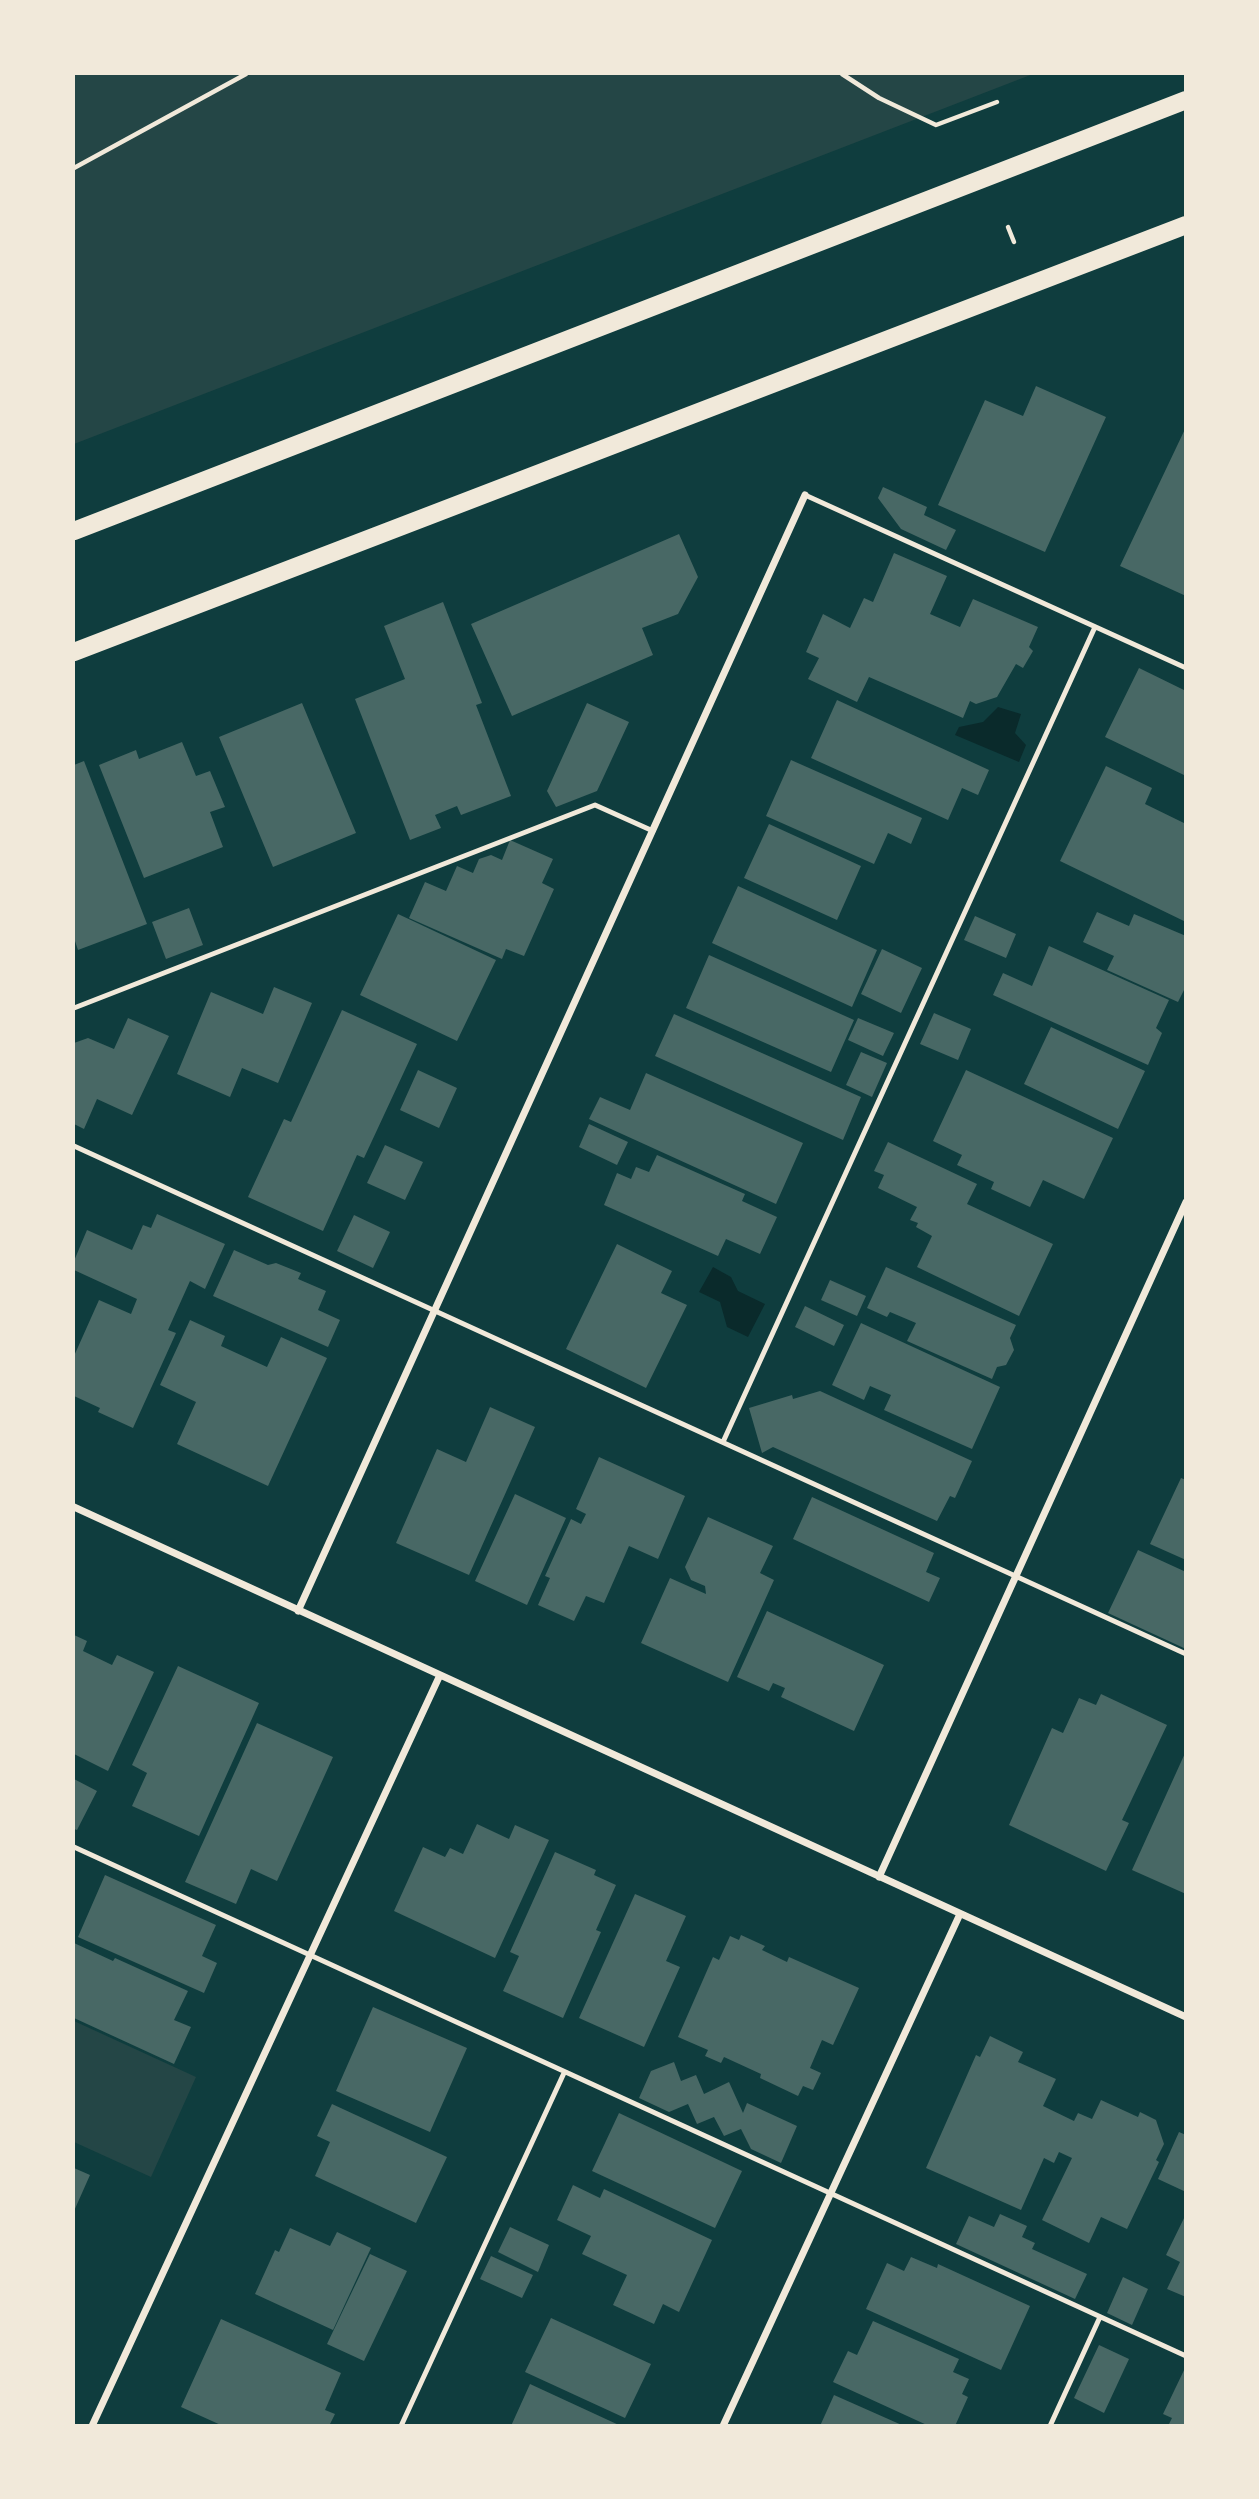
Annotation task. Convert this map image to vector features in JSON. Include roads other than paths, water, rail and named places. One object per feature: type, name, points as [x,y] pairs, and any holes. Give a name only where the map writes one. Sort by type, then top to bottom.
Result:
[{"type":"main road","points":[[74,531],[1185,100]]},
{"type":"main road","points":[[74,652],[1185,225]]},
{"type":"street","points":[[298,1611],[805,495]]},
{"type":"street","points":[[879,1877],[1185,1202]]},
{"type":"street","points":[[74,1507],[1185,2017]]},
{"type":"street","points":[[92,2426],[440,1675]]},
{"type":"street","points":[[723,2426],[828,2194],[960,1914]]},
{"type":"lane","points":[[805,495],[1185,668]]},
{"type":"lane","points":[[723,1442],[1095,627]]},
{"type":"lane","points":[[74,1008],[595,805],[653,831]]},
{"type":"lane","points":[[74,1146],[1185,1654]]},
{"type":"lane","points":[[74,1847],[1185,2356]]},
{"type":"lane","points":[[401,2426],[564,2073]]},
{"type":"lane","points":[[1050,2426],[1100,2317]]}]
